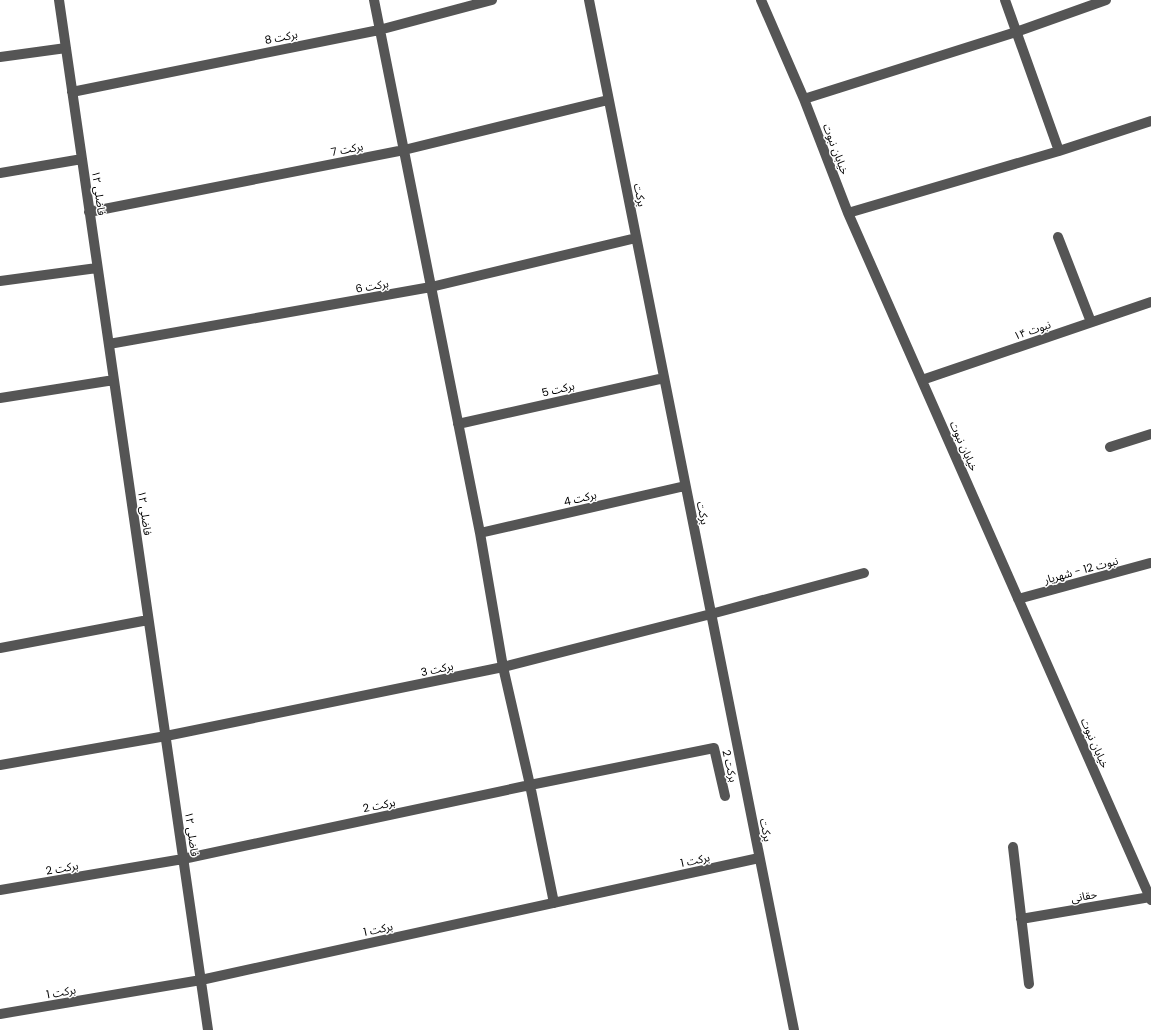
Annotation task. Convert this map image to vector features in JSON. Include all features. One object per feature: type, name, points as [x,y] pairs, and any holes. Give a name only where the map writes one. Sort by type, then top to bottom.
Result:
[{"type":"street","name":"فاضلی ۱۲","points":[[59,0],[208,1030]]},
{"type":"street","points":[[374,0],[480,533],[503,667],[530,785],[554,903]]},
{"type":"street","name":"برکت 8","points":[[72,92],[380,30],[492,0]]},
{"type":"street","name":"برکت","points":[[589,0],[794,1030]]},
{"type":"street","name":"خیابان نبوت","points":[[761,0],[804,99],[848,213],[1151,898]]},
{"type":"street","points":[[1005,0],[1059,151]]},
{"type":"street","points":[[804,99],[1016,32],[1106,0]]},
{"type":"street","points":[[0,58],[66,48]]},
{"type":"street","name":"برکت 7","points":[[89,212],[404,150],[608,100]]},
{"type":"street","points":[[848,213],[1059,151],[1151,121]]},
{"type":"street","points":[[0,173],[82,160]]},
{"type":"street","points":[[1058,237],[1091,322]]},
{"type":"street","name":"برکت 6","points":[[109,344],[431,287],[636,238]]},
{"type":"street","points":[[0,280],[97,268]]},
{"type":"street","name":"نبوت ۱۴","points":[[922,380],[1151,302]]},
{"type":"street","name":"برکت 5","points":[[458,424],[664,378]]},
{"type":"street","points":[[0,398],[114,380]]},
{"type":"street","points":[[1110,447],[1151,434]]},
{"type":"street","name":"برکت 4","points":[[480,533],[685,486]]},
{"type":"street","name":"نبوت 12 - شهریار","points":[[1018,599],[1150,563]]},
{"type":"street","name":"برکت 3","points":[[0,765],[166,736],[503,667],[864,573]]},
{"type":"street","points":[[0,648],[148,620]]},
{"type":"street","name":"برکت 2","points":[[0,890],[183,859],[530,785],[714,748],[725,796]]},
{"type":"street","points":[[1013,847],[1029,984]]},
{"type":"street","name":"برکت 1","points":[[0,1014],[201,980],[759,858]]},
{"type":"street","name":"حقانی","points":[[1021,919],[1151,898]]}]
